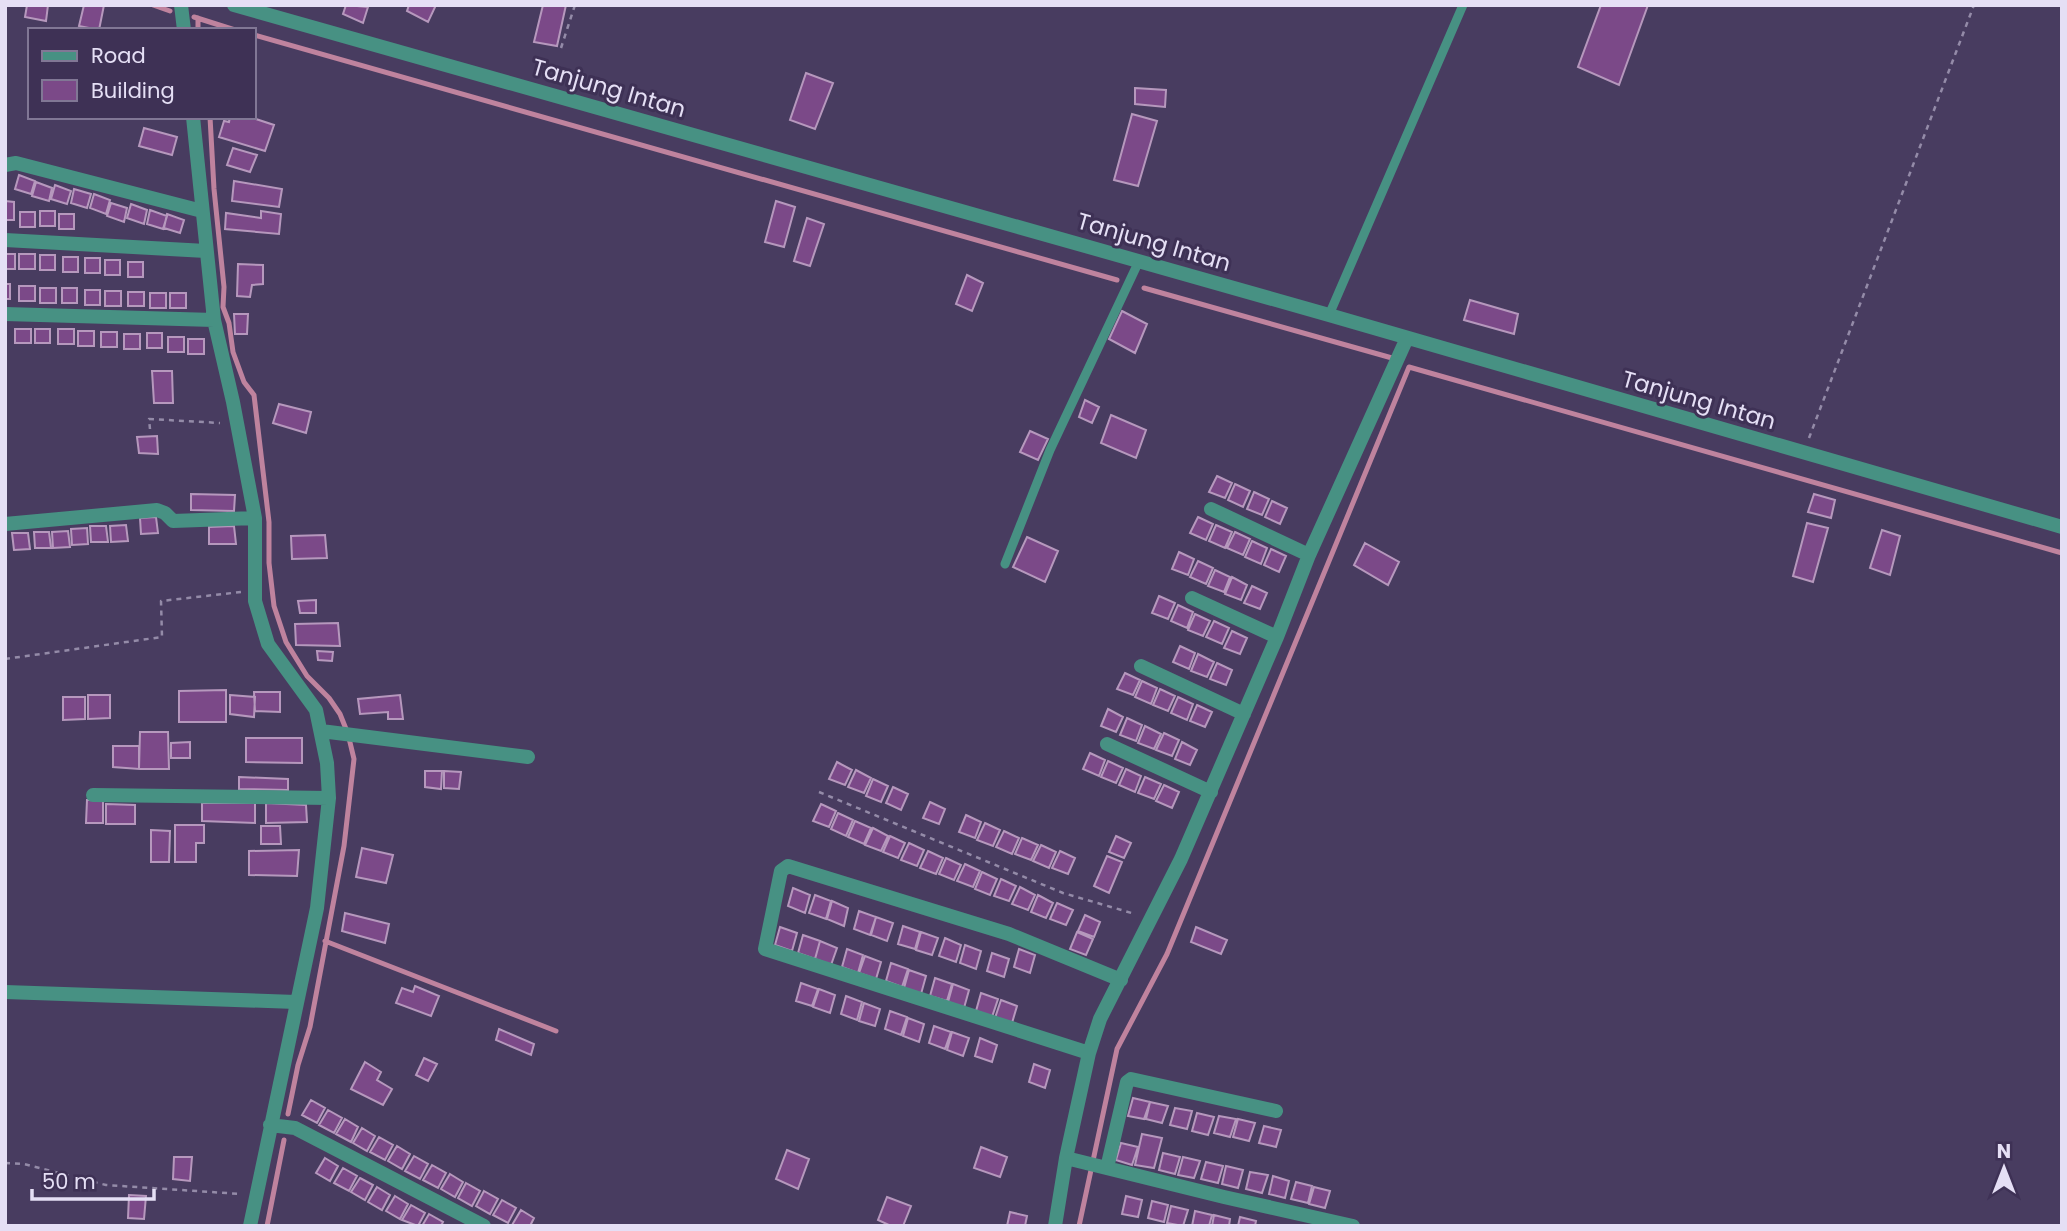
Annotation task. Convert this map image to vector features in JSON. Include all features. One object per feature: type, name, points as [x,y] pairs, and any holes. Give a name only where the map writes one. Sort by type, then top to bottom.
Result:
[{"type":"street","points":[[181,5],[184,28]]},
{"type":"street","name":"Tanjung Intan","points":[[234,5],[1329,315],[2062,527]]},
{"type":"street","points":[[193,119],[214,320],[255,518],[255,601],[268,644],[316,710],[327,763],[329,798],[317,908],[250,1226]]},
{"type":"street","points":[[5,165],[16,163],[202,211]]},
{"type":"street","points":[[5,240],[206,251]]},
{"type":"street","points":[[5,314],[214,320]]},
{"type":"street","points":[[1055,1226],[1072,1159],[1089,1053],[1100,1019],[1152,919],[1211,792],[1278,637],[1309,555],[1407,338]]},
{"type":"street","points":[[1211,509],[1309,555]]},
{"type":"street","points":[[5,524],[157,510],[173,521],[255,518]]},
{"type":"street","points":[[1192,598],[1278,637]]},
{"type":"street","points":[[1141,666],[1244,714]]},
{"type":"street","points":[[321,731],[528,757]]},
{"type":"street","points":[[1107,744],[1211,792]]},
{"type":"street","points":[[93,794],[329,798]]},
{"type":"street","points":[[1089,1053],[765,949],[781,871],[788,866],[1009,933],[1121,980]]},
{"type":"street","points":[[5,992],[296,1002]]},
{"type":"street","points":[[1104,1167],[1127,1082],[1131,1079],[1276,1111]]},
{"type":"street","points":[[270,1125],[295,1128],[484,1226]]},
{"type":"street","points":[[1072,1159],[1353,1226]]},
{"type":"lane","points":[[1329,315],[1463,5]]},
{"type":"lane","points":[[1005,564],[1050,450],[1139,261]]},
{"type":"path","points":[[561,48],[575,5]]},
{"type":"path","points":[[1803,454],[1974,5]]},
{"type":"path","points":[[150,429],[149,419],[237,424]]},
{"type":"path","points":[[5,659],[162,636],[161,601],[255,591]]},
{"type":"path","points":[[819,792],[1063,893],[1152,919]]},
{"type":"path","points":[[5,1163],[24,1164],[106,1185],[256,1195]]},
{"type":"building","points":[[27,5],[48,5],[46,21],[25,17]]},
{"type":"building","points":[[84,5],[104,5],[99,28],[79,26]]},
{"type":"building","points":[[346,5],[368,7],[363,23],[343,14]]},
{"type":"building","points":[[409,5],[436,5],[428,22],[407,11]]},
{"type":"building","points":[[543,5],[566,5],[557,46],[534,42]]},
{"type":"building","points":[[1601,5],[1648,5],[1619,85],[1578,67]]},
{"type":"building","points":[[806,73],[833,83],[815,129],[790,120]]},
{"type":"building","points":[[1135,88],[1166,90],[1165,107],[1135,104]]},
{"type":"building","points":[[1132,114],[1157,121],[1138,186],[1114,180]]},
{"type":"building","points":[[230,119],[256,119],[274,125],[265,151],[219,137],[224,121],[229,122]]},
{"type":"building","points":[[144,128],[177,137],[172,155],[139,146]]},
{"type":"building","points":[[233,148],[257,155],[250,172],[227,165]]},
{"type":"building","points":[[19,175],[35,181],[31,194],[15,189]]},
{"type":"building","points":[[234,181],[282,189],[279,207],[232,201]]},
{"type":"building","points":[[36,182],[52,188],[49,201],[32,196]]},
{"type":"building","points":[[55,185],[71,191],[67,204],[51,199]]},
{"type":"building","points":[[74,189],[91,194],[87,208],[71,203]]},
{"type":"building","points":[[94,194],[110,200],[106,214],[90,208]]},
{"type":"building","points":[[5,201],[14,202],[14,220],[5,220]]},
{"type":"building","points":[[776,201],[795,207],[784,247],[765,242]]},
{"type":"building","points":[[111,203],[127,208],[124,222],[107,216]]},
{"type":"building","points":[[131,204],[147,210],[144,224],[127,218]]},
{"type":"building","points":[[150,210],[167,216],[163,229],[147,224]]},
{"type":"building","points":[[40,211],[55,211],[55,226],[40,226]]},
{"type":"building","points":[[261,211],[281,214],[279,234],[225,229],[226,213],[261,218]]},
{"type":"building","points":[[20,212],[35,212],[35,227],[20,227]]},
{"type":"building","points":[[59,214],[74,214],[74,229],[59,229]]},
{"type":"building","points":[[167,214],[184,220],[180,233],[164,228]]},
{"type":"building","points":[[807,218],[824,224],[810,266],[794,261]]},
{"type":"building","points":[[5,254],[15,254],[15,269],[5,269]]},
{"type":"building","points":[[19,254],[35,254],[35,269],[19,269]]},
{"type":"building","points":[[40,255],[55,255],[55,270],[40,270]]},
{"type":"building","points":[[63,257],[78,257],[78,272],[63,272]]},
{"type":"building","points":[[85,258],[100,258],[100,273],[85,273]]},
{"type":"building","points":[[105,260],[120,260],[120,275],[105,275]]},
{"type":"building","points":[[128,262],[143,262],[143,277],[128,277]]},
{"type":"building","points":[[238,264],[263,265],[263,284],[252,285],[250,297],[237,296]]},
{"type":"building","points":[[967,275],[983,283],[972,311],[956,304]]},
{"type":"building","points":[[5,284],[10,284],[10,299],[5,299]]},
{"type":"building","points":[[19,286],[35,286],[35,301],[19,301]]},
{"type":"building","points":[[40,288],[56,288],[56,303],[40,303]]},
{"type":"building","points":[[62,288],[77,288],[77,303],[62,303]]},
{"type":"building","points":[[85,290],[100,290],[100,305],[85,305]]},
{"type":"building","points":[[105,291],[121,291],[121,306],[105,306]]},
{"type":"building","points":[[128,292],[144,292],[144,306],[128,306]]},
{"type":"building","points":[[150,293],[166,293],[166,308],[150,308]]},
{"type":"building","points":[[170,293],[186,293],[186,308],[170,308]]},
{"type":"building","points":[[1470,300],[1518,314],[1514,334],[1464,320]]},
{"type":"building","points":[[1122,311],[1147,324],[1135,353],[1109,339]]},
{"type":"building","points":[[234,314],[248,314],[247,334],[235,334]]},
{"type":"building","points":[[15,329],[31,329],[31,343],[15,343]]},
{"type":"building","points":[[35,329],[50,329],[50,343],[35,343]]},
{"type":"building","points":[[58,329],[74,329],[74,344],[58,344]]},
{"type":"building","points":[[78,331],[94,331],[94,346],[78,346]]},
{"type":"building","points":[[101,332],[117,332],[117,347],[101,347]]},
{"type":"building","points":[[147,333],[162,333],[162,348],[147,348]]},
{"type":"building","points":[[124,334],[140,334],[140,349],[124,349]]},
{"type":"building","points":[[168,337],[184,337],[184,352],[168,352]]},
{"type":"building","points":[[188,339],[204,339],[204,354],[188,354]]},
{"type":"building","points":[[152,371],[172,371],[173,403],[154,403]]},
{"type":"building","points":[[1085,400],[1099,407],[1092,423],[1079,417]]},
{"type":"building","points":[[279,404],[311,412],[306,433],[273,423]]},
{"type":"building","points":[[1111,415],[1146,430],[1136,458],[1101,443]]},
{"type":"building","points":[[1030,431],[1048,439],[1038,460],[1020,452]]},
{"type":"building","points":[[157,436],[158,454],[139,453],[137,437]]},
{"type":"building","points":[[1217,476],[1232,483],[1225,498],[1209,492]]},
{"type":"building","points":[[1235,484],[1250,491],[1243,507],[1228,500]]},
{"type":"building","points":[[1254,492],[1269,499],[1262,515],[1247,509]]},
{"type":"building","points":[[191,494],[235,495],[234,511],[191,510]]},
{"type":"building","points":[[1814,494],[1835,500],[1831,518],[1808,512]]},
{"type":"building","points":[[1272,501],[1287,508],[1280,524],[1265,517]]},
{"type":"building","points":[[156,517],[158,533],[141,534],[140,518]]},
{"type":"building","points":[[1198,517],[1213,524],[1206,540],[1190,533]]},
{"type":"building","points":[[1807,523],[1828,528],[1813,582],[1793,576]]},
{"type":"building","points":[[126,525],[128,541],[111,542],[110,526]]},
{"type":"building","points":[[1216,525],[1232,532],[1225,548],[1209,541]]},
{"type":"building","points":[[90,526],[106,526],[108,542],[91,542]]},
{"type":"building","points":[[234,526],[236,544],[209,544],[209,527]]},
{"type":"building","points":[[87,528],[88,544],[72,545],[71,529]]},
{"type":"building","points":[[1882,530],[1900,536],[1890,575],[1870,568]]},
{"type":"building","points":[[68,531],[70,547],[53,548],[52,532]]},
{"type":"building","points":[[34,532],[49,532],[51,548],[35,548]]},
{"type":"building","points":[[1235,532],[1250,539],[1243,555],[1227,548]]},
{"type":"building","points":[[12,533],[28,533],[30,549],[14,550]]},
{"type":"building","points":[[325,535],[327,558],[292,559],[291,536]]},
{"type":"building","points":[[1027,537],[1058,551],[1045,582],[1013,567]]},
{"type":"building","points":[[1252,541],[1267,548],[1261,564],[1245,557]]},
{"type":"building","points":[[1365,543],[1399,562],[1388,585],[1354,565]]},
{"type":"building","points":[[1271,549],[1286,556],[1279,572],[1264,565]]},
{"type":"building","points":[[1179,552],[1194,559],[1188,575],[1172,569]]},
{"type":"building","points":[[1198,561],[1213,568],[1206,584],[1190,577]]},
{"type":"building","points":[[1215,570],[1230,577],[1224,592],[1208,586]]},
{"type":"building","points":[[1232,577],[1247,585],[1241,600],[1225,594]]},
{"type":"building","points":[[1252,586],[1267,593],[1260,609],[1244,603]]},
{"type":"building","points":[[1159,596],[1175,603],[1168,619],[1152,613]]},
{"type":"building","points":[[316,600],[316,613],[300,613],[298,601]]},
{"type":"building","points":[[1178,605],[1193,612],[1187,628],[1171,621]]},
{"type":"building","points":[[1195,614],[1210,621],[1203,636],[1188,630]]},
{"type":"building","points":[[1214,621],[1229,628],[1222,644],[1206,637]]},
{"type":"building","points":[[338,623],[340,646],[296,645],[295,624]]},
{"type":"building","points":[[1232,631],[1247,638],[1240,654],[1224,648]]},
{"type":"building","points":[[1180,646],[1195,653],[1189,669],[1173,662]]},
{"type":"building","points":[[317,651],[333,652],[332,661],[318,660]]},
{"type":"building","points":[[1198,654],[1214,662],[1207,677],[1191,671]]},
{"type":"building","points":[[1217,663],[1232,670],[1226,685],[1210,679]]},
{"type":"building","points":[[1125,673],[1140,680],[1133,695],[1117,689]]},
{"type":"building","points":[[1142,681],[1157,688],[1151,704],[1135,697]]},
{"type":"building","points":[[1160,689],[1175,696],[1168,711],[1153,705]]},
{"type":"building","points":[[226,690],[226,722],[179,722],[179,691]]},
{"type":"building","points":[[254,692],[280,692],[280,712],[255,711]]},
{"type":"building","points":[[88,695],[110,695],[110,718],[88,719]]},
{"type":"building","points":[[230,695],[255,697],[254,717],[230,714]]},
{"type":"building","points":[[400,695],[403,719],[388,719],[388,712],[360,714],[358,699]]},
{"type":"building","points":[[63,697],[85,697],[85,719],[63,720]]},
{"type":"building","points":[[1178,697],[1193,704],[1187,720],[1171,713]]},
{"type":"building","points":[[1197,705],[1212,712],[1205,727],[1190,721]]},
{"type":"building","points":[[1108,709],[1123,717],[1116,732],[1101,726]]},
{"type":"building","points":[[1127,718],[1142,725],[1136,741],[1120,735]]},
{"type":"building","points":[[1145,726],[1161,734],[1154,749],[1138,743]]},
{"type":"building","points":[[140,732],[168,732],[169,769],[139,769]]},
{"type":"building","points":[[1164,733],[1179,740],[1172,756],[1156,750]]},
{"type":"building","points":[[246,738],[302,738],[302,763],[246,762]]},
{"type":"building","points":[[190,742],[190,758],[171,758],[171,743]]},
{"type":"building","points":[[1182,742],[1197,750],[1190,765],[1175,759]]},
{"type":"building","points":[[113,746],[139,746],[139,769],[113,767]]},
{"type":"building","points":[[1090,753],[1105,760],[1099,776],[1083,769]]},
{"type":"building","points":[[1108,761],[1123,768],[1116,783],[1101,777]]},
{"type":"building","points":[[837,762],[852,770],[845,785],[829,779]]},
{"type":"building","points":[[1126,769],[1141,776],[1135,792],[1119,785]]},
{"type":"building","points":[[856,770],[871,778],[864,793],[848,787]]},
{"type":"building","points":[[425,771],[442,771],[441,789],[425,787]]},
{"type":"building","points":[[444,771],[461,772],[459,789],[444,788]]},
{"type":"building","points":[[239,777],[288,779],[288,790],[239,789]]},
{"type":"building","points":[[1145,777],[1161,784],[1154,799],[1138,793]]},
{"type":"building","points":[[873,779],[888,786],[881,802],[866,796]]},
{"type":"building","points":[[1164,785],[1179,792],[1172,808],[1156,801]]},
{"type":"building","points":[[893,787],[908,794],[901,810],[886,803]]},
{"type":"building","points":[[87,800],[103,800],[103,823],[86,823]]},
{"type":"building","points":[[930,802],[945,809],[939,824],[923,818]]},
{"type":"building","points":[[202,803],[255,803],[255,823],[202,821]]},
{"type":"building","points":[[266,803],[306,805],[307,822],[266,823]]},
{"type":"building","points":[[106,804],[135,805],[135,824],[106,824]]},
{"type":"building","points":[[821,804],[836,811],[829,827],[813,821]]},
{"type":"building","points":[[838,813],[853,820],[846,836],[831,829]]},
{"type":"building","points":[[966,815],[981,822],[975,838],[959,832]]},
{"type":"building","points":[[855,821],[871,828],[864,844],[848,837]]},
{"type":"building","points":[[985,823],[1000,830],[993,846],[977,840]]},
{"type":"building","points":[[175,825],[204,825],[204,843],[196,843],[196,862],[175,862]]},
{"type":"building","points":[[261,826],[280,826],[281,844],[261,844]]},
{"type":"building","points":[[873,828],[888,836],[881,851],[865,845]]},
{"type":"building","points":[[151,830],[170,831],[169,862],[151,862]]},
{"type":"building","points":[[1004,831],[1019,838],[1012,854],[996,847]]},
{"type":"building","points":[[890,836],[905,843],[898,858],[883,852]]},
{"type":"building","points":[[1116,836],[1131,843],[1124,858],[1109,852]]},
{"type":"building","points":[[1022,838],[1038,845],[1031,860],[1015,854]]},
{"type":"building","points":[[909,843],[924,850],[917,866],[901,860]]},
{"type":"building","points":[[1041,845],[1056,852],[1049,868],[1033,861]]},
{"type":"building","points":[[362,848],[393,855],[386,883],[356,877]]},
{"type":"building","points":[[299,850],[297,876],[249,875],[249,851]]},
{"type":"building","points":[[928,851],[943,858],[936,874],[920,868]]},
{"type":"building","points":[[1060,851],[1075,858],[1068,874],[1052,868]]},
{"type":"building","points":[[1107,856],[1122,862],[1109,893],[1094,886]]},
{"type":"building","points":[[946,858],[961,865],[954,880],[939,874]]},
{"type":"building","points":[[965,864],[980,871],[973,887],[957,881]]},
{"type":"building","points":[[982,872],[997,879],[990,895],[975,889]]},
{"type":"building","points":[[1001,879],[1016,886],[1009,901],[994,896]]},
{"type":"building","points":[[1020,887],[1035,895],[1028,910],[1012,904]]},
{"type":"building","points":[[793,888],[810,895],[805,913],[788,906]]},
{"type":"building","points":[[815,895],[831,901],[826,919],[809,913]]},
{"type":"building","points":[[1038,895],[1053,903],[1046,918],[1031,912]]},
{"type":"building","points":[[832,901],[848,908],[844,926],[827,919]]},
{"type":"building","points":[[1057,903],[1073,910],[1066,925],[1050,919]]},
{"type":"building","points":[[859,911],[876,917],[870,935],[854,929]]},
{"type":"building","points":[[345,913],[389,924],[385,943],[342,931]]},
{"type":"building","points":[[1085,915],[1100,922],[1094,937],[1078,931]]},
{"type":"building","points":[[876,917],[893,923],[887,941],[871,935]]},
{"type":"building","points":[[903,926],[920,932],[915,949],[898,944]]},
{"type":"building","points":[[780,927],[797,933],[792,951],[775,945]]},
{"type":"building","points":[[1196,927],[1227,940],[1221,954],[1191,942]]},
{"type":"building","points":[[921,932],[938,938],[932,955],[916,950]]},
{"type":"building","points":[[1077,932],[1093,939],[1086,955],[1070,949]]},
{"type":"building","points":[[803,935],[820,941],[815,959],[798,953]]},
{"type":"building","points":[[945,938],[961,945],[956,962],[939,956]]},
{"type":"building","points":[[820,941],[837,948],[831,965],[815,959]]},
{"type":"building","points":[[965,945],[981,951],[976,969],[960,963]]},
{"type":"building","points":[[847,949],[863,955],[858,973],[842,967]]},
{"type":"building","points":[[1019,949],[1035,955],[1030,973],[1014,967]]},
{"type":"building","points":[[992,953],[1009,959],[1004,977],[987,971]]},
{"type":"building","points":[[865,956],[881,962],[876,979],[859,973]]},
{"type":"building","points":[[891,963],[908,969],[902,987],[886,981]]},
{"type":"building","points":[[909,970],[926,976],[921,994],[904,988]]},
{"type":"building","points":[[935,978],[952,984],[947,1001],[930,996]]},
{"type":"building","points":[[801,983],[818,989],[812,1006],[796,1001]]},
{"type":"building","points":[[953,984],[969,990],[964,1008],[948,1002]]},
{"type":"building","points":[[415,986],[439,996],[431,1016],[396,1003],[402,988],[413,992]]},
{"type":"building","points":[[819,989],[835,995],[830,1013],[813,1007]]},
{"type":"building","points":[[981,993],[998,999],[992,1017],[976,1011]]},
{"type":"building","points":[[846,996],[862,1002],[857,1020],[841,1014]]},
{"type":"building","points":[[1001,1000],[1017,1006],[1012,1023],[995,1018]]},
{"type":"building","points":[[864,1003],[880,1009],[875,1026],[859,1021]]},
{"type":"building","points":[[890,1011],[907,1017],[901,1035],[885,1029]]},
{"type":"building","points":[[908,1018],[924,1024],[919,1042],[903,1036]]},
{"type":"building","points":[[934,1026],[951,1032],[945,1049],[929,1043]]},
{"type":"building","points":[[499,1029],[534,1044],[531,1055],[496,1040]]},
{"type":"building","points":[[952,1032],[969,1038],[963,1056],[947,1050]]},
{"type":"building","points":[[980,1038],[997,1045],[992,1062],[975,1056]]},
{"type":"building","points":[[424,1058],[437,1064],[428,1081],[416,1075]]},
{"type":"building","points":[[365,1062],[381,1072],[377,1080],[392,1089],[383,1105],[351,1089]]},
{"type":"building","points":[[1034,1064],[1050,1070],[1045,1088],[1029,1082]]},
{"type":"building","points":[[1133,1098],[1150,1102],[1144,1119],[1128,1116]]},
{"type":"building","points":[[311,1100],[325,1108],[317,1123],[302,1115]]},
{"type":"building","points":[[1150,1102],[1168,1106],[1162,1123],[1146,1119]]},
{"type":"building","points":[[1175,1108],[1192,1111],[1187,1129],[1170,1125]]},
{"type":"building","points":[[328,1110],[342,1118],[334,1133],[319,1125]]},
{"type":"building","points":[[1197,1113],[1214,1117],[1208,1135],[1192,1131]]},
{"type":"building","points":[[1219,1116],[1236,1119],[1230,1137],[1214,1133]]},
{"type":"building","points":[[345,1119],[358,1127],[351,1142],[336,1134]]},
{"type":"building","points":[[1238,1119],[1255,1123],[1249,1141],[1233,1137]]},
{"type":"building","points":[[1264,1126],[1281,1130],[1276,1147],[1259,1143]]},
{"type":"building","points":[[362,1128],[375,1136],[367,1151],[353,1143]]},
{"type":"building","points":[[1142,1134],[1162,1138],[1154,1168],[1135,1165]]},
{"type":"building","points":[[379,1137],[393,1145],[385,1160],[370,1152]]},
{"type":"building","points":[[1121,1143],[1138,1147],[1132,1165],[1116,1160]]},
{"type":"building","points":[[397,1146],[410,1154],[402,1169],[388,1161]]},
{"type":"building","points":[[981,1147],[1007,1157],[1000,1177],[974,1168]]},
{"type":"building","points":[[787,1150],[809,1159],[798,1189],[776,1179]]},
{"type":"building","points":[[1163,1153],[1180,1157],[1175,1174],[1159,1170]]},
{"type":"building","points":[[414,1156],[428,1164],[420,1179],[405,1171]]},
{"type":"building","points":[[174,1157],[192,1157],[190,1181],[173,1179]]},
{"type":"building","points":[[1183,1157],[1200,1161],[1194,1178],[1178,1175]]},
{"type":"building","points":[[325,1158],[338,1166],[330,1181],[316,1173]]},
{"type":"building","points":[[1206,1162],[1223,1166],[1218,1183],[1201,1179]]},
{"type":"building","points":[[432,1165],[446,1173],[438,1188],[423,1180]]},
{"type":"building","points":[[1226,1166],[1243,1170],[1238,1188],[1222,1184]]},
{"type":"building","points":[[343,1168],[357,1176],[349,1191],[334,1183]]},
{"type":"building","points":[[1250,1172],[1268,1175],[1262,1193],[1246,1189]]},
{"type":"building","points":[[450,1174],[463,1182],[455,1197],[441,1189]]},
{"type":"building","points":[[1273,1176],[1289,1181],[1285,1198],[1269,1194]]},
{"type":"building","points":[[360,1178],[373,1185],[365,1200],[351,1192]]},
{"type":"building","points":[[1296,1182],[1312,1186],[1308,1203],[1291,1199]]},
{"type":"building","points":[[466,1183],[480,1191],[472,1206],[458,1198]]},
{"type":"building","points":[[377,1187],[390,1195],[382,1210],[368,1202]]},
{"type":"building","points":[[1314,1187],[1330,1191],[1325,1208],[1309,1204]]},
{"type":"building","points":[[484,1191],[498,1199],[490,1214],[476,1206]]},
{"type":"building","points":[[129,1195],[146,1196],[144,1219],[128,1218]]},
{"type":"building","points":[[395,1196],[408,1204],[400,1219],[386,1211]]},
{"type":"building","points":[[1126,1196],[1142,1200],[1138,1217],[1122,1214]]},
{"type":"building","points":[[887,1197],[911,1206],[903,1226],[891,1226],[878,1220]]},
{"type":"building","points":[[502,1200],[516,1208],[508,1223],[493,1215]]},
{"type":"building","points":[[1152,1201],[1168,1205],[1164,1222],[1148,1218]]},
{"type":"building","points":[[411,1205],[425,1213],[418,1226],[402,1220]]},
{"type":"building","points":[[1171,1206],[1188,1210],[1183,1226],[1167,1223]]},
{"type":"building","points":[[521,1210],[534,1218],[530,1226],[512,1225]]},
{"type":"building","points":[[1195,1211],[1212,1215],[1209,1226],[1192,1226]]},
{"type":"building","points":[[1010,1212],[1027,1216],[1025,1226],[1007,1226]]},
{"type":"building","points":[[429,1214],[443,1222],[441,1226],[422,1226]]},
{"type":"building","points":[[1214,1215],[1230,1219],[1229,1226],[1212,1226]]},
{"type":"building","points":[[1240,1217],[1256,1221],[1255,1226],[1238,1226]]},
{"type":"waterway","points":[[153,5],[170,11]]},
{"type":"waterway","points":[[194,17],[229,28]]},
{"type":"waterway","points":[[198,18],[198,28]]},
{"type":"waterway","points":[[256,36],[1117,280]]},
{"type":"waterway","points":[[210,119],[224,287],[223,307],[229,323],[233,352],[244,382],[254,395],[269,522],[269,563],[274,606],[286,642],[307,676],[329,698],[340,714],[354,759],[344,846],[310,1027],[298,1065],[288,1114]]},
{"type":"waterway","points":[[1144,288],[1392,358]]},
{"type":"waterway","points":[[1079,1226],[1117,1049],[1167,954],[1409,367],[2062,553]]},
{"type":"waterway","points":[[325,941],[556,1031]]},
{"type":"waterway","points":[[267,1226],[284,1140]]}]
